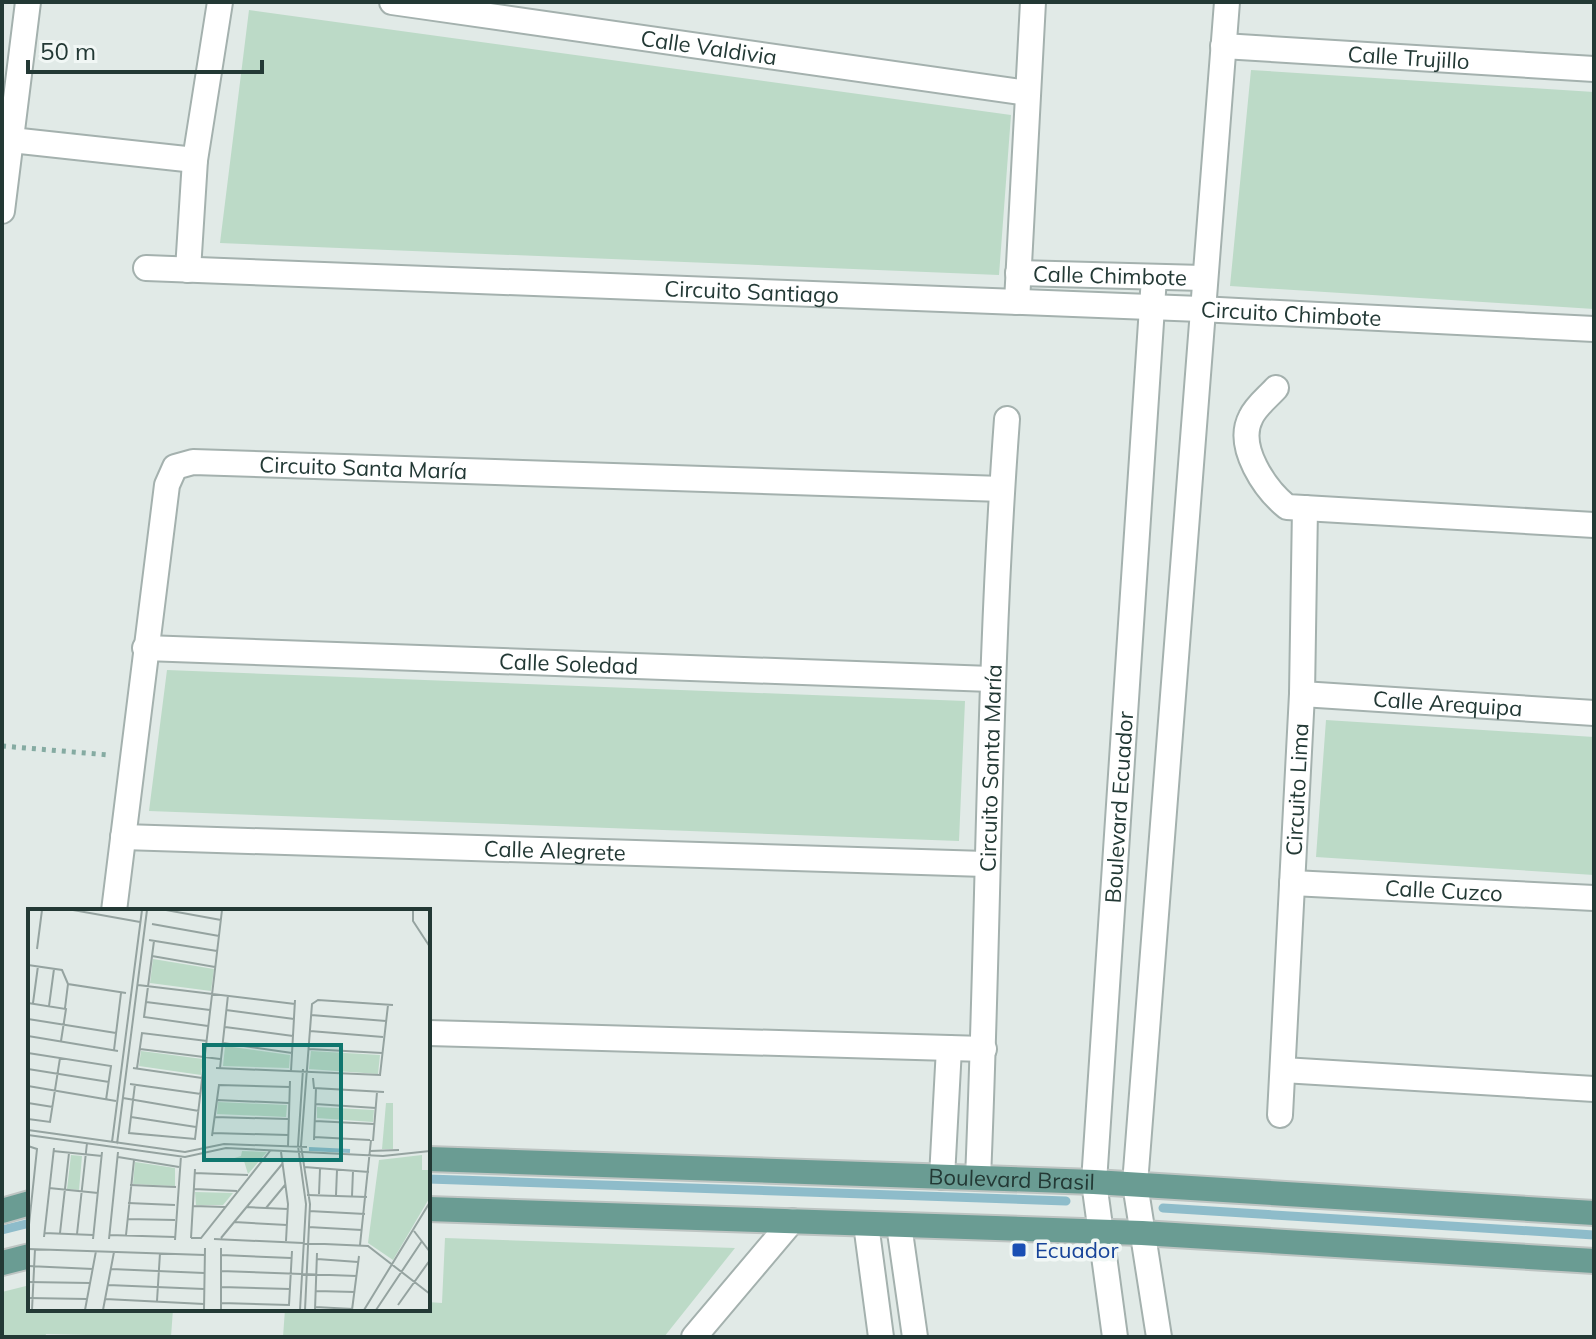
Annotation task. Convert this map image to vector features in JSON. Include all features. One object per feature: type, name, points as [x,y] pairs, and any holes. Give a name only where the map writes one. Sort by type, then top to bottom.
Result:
[{"type":"main road","name":"Boulevard Brasil","points":[[430,1159],[1094,1182],[1594,1213]]},
{"type":"main road","points":[[2,1211],[28,1204]]},
{"type":"main road","points":[[430,1209],[1142,1233],[1594,1261]]},
{"type":"main road","points":[[2,1263],[28,1256]]},
{"type":"street","points":[[2,211],[5,139],[28,2]]},
{"type":"street","points":[[188,270],[195,160],[220,2]]},
{"type":"street","name":"Calle Valdivia","points":[[392,2],[1027,93]]},
{"type":"street","points":[[1017,302],[1033,2]]},
{"type":"street","name":"Circuito Chimbote","points":[[1227,2],[1200,309],[1594,329]]},
{"type":"street","name":"Calle Trujillo","points":[[1223,46],[1594,69]]},
{"type":"street","points":[[5,139],[195,160]]},
{"type":"street","name":"Circuito Santiago","points":[[146,268],[1017,302]]},
{"type":"street","name":"Calle Chimbote","points":[[1018,273],[1203,278]]},
{"type":"street","name":"Boulevard Ecuador","points":[[1115,1337],[1094,1182],[1154,277]]},
{"type":"street","name":"Calle Chimbote","points":[[1017,302],[1200,309]]},
{"type":"street","name":"Boulevard Ecuador","points":[[1159,1337],[1135,1184],[1200,309]]},
{"type":"street","points":[[1276,388],[1249,419],[1247,442],[1268,492],[1287,507],[1594,525]]},
{"type":"street","name":"Circuito Santa María","points":[[978,1178],[984,1049],[985,864],[991,679],[1007,419]]},
{"type":"street","name":"Circuito Santa María","points":[[114,909],[167,485],[175,467],[193,462],[1002,489]]},
{"type":"street","name":"Circuito Lima","points":[[1280,1115],[1302,694],[1305,508]]},
{"type":"street","name":"Calle Soledad","points":[[145,648],[991,679]]},
{"type":"street","name":"Calle Arequipa","points":[[1302,694],[1594,713]]},
{"type":"street","name":"Calle Alegrete","points":[[123,837],[985,864]]},
{"type":"street","name":"Calle Cuzco","points":[[1292,883],[1594,898]]},
{"type":"street","points":[[430,1033],[984,1049]]},
{"type":"street","points":[[942,1177],[949,1048]]},
{"type":"street","points":[[1283,1070],[1594,1089]]},
{"type":"street","points":[[694,1337],[792,1221]]},
{"type":"street","points":[[866,1224],[881,1337]]},
{"type":"street","points":[[899,1225],[915,1337]]},
{"type":"path","points":[[2,746],[132,757]]},
{"type":"green space","points":[[249,10],[1011,115],[999,275],[220,243]]},
{"type":"green space","points":[[1251,70],[1594,92],[1594,309],[1230,286]]},
{"type":"green space","points":[[167,670],[965,701],[959,841],[149,811]]},
{"type":"green space","points":[[1326,720],[1594,737],[1594,875],[1316,857]]},
{"type":"green space","points":[[445,1238],[735,1248],[664,1337],[283,1337],[285,1311],[430,1311],[430,1302],[442,1303]]},
{"type":"green space","points":[[28,1286],[28,1311],[173,1311],[171,1337],[46,1334],[45,1337],[2,1337],[2,1292]]},
{"type":"waterway","points":[[430,1179],[1066,1201]]},
{"type":"waterway","points":[[1163,1208],[1594,1235]]},
{"type":"waterway","points":[[2,1230],[28,1224]]},
{"type":"place","name":"Ecuador","points":[[1019,1250]]}]
